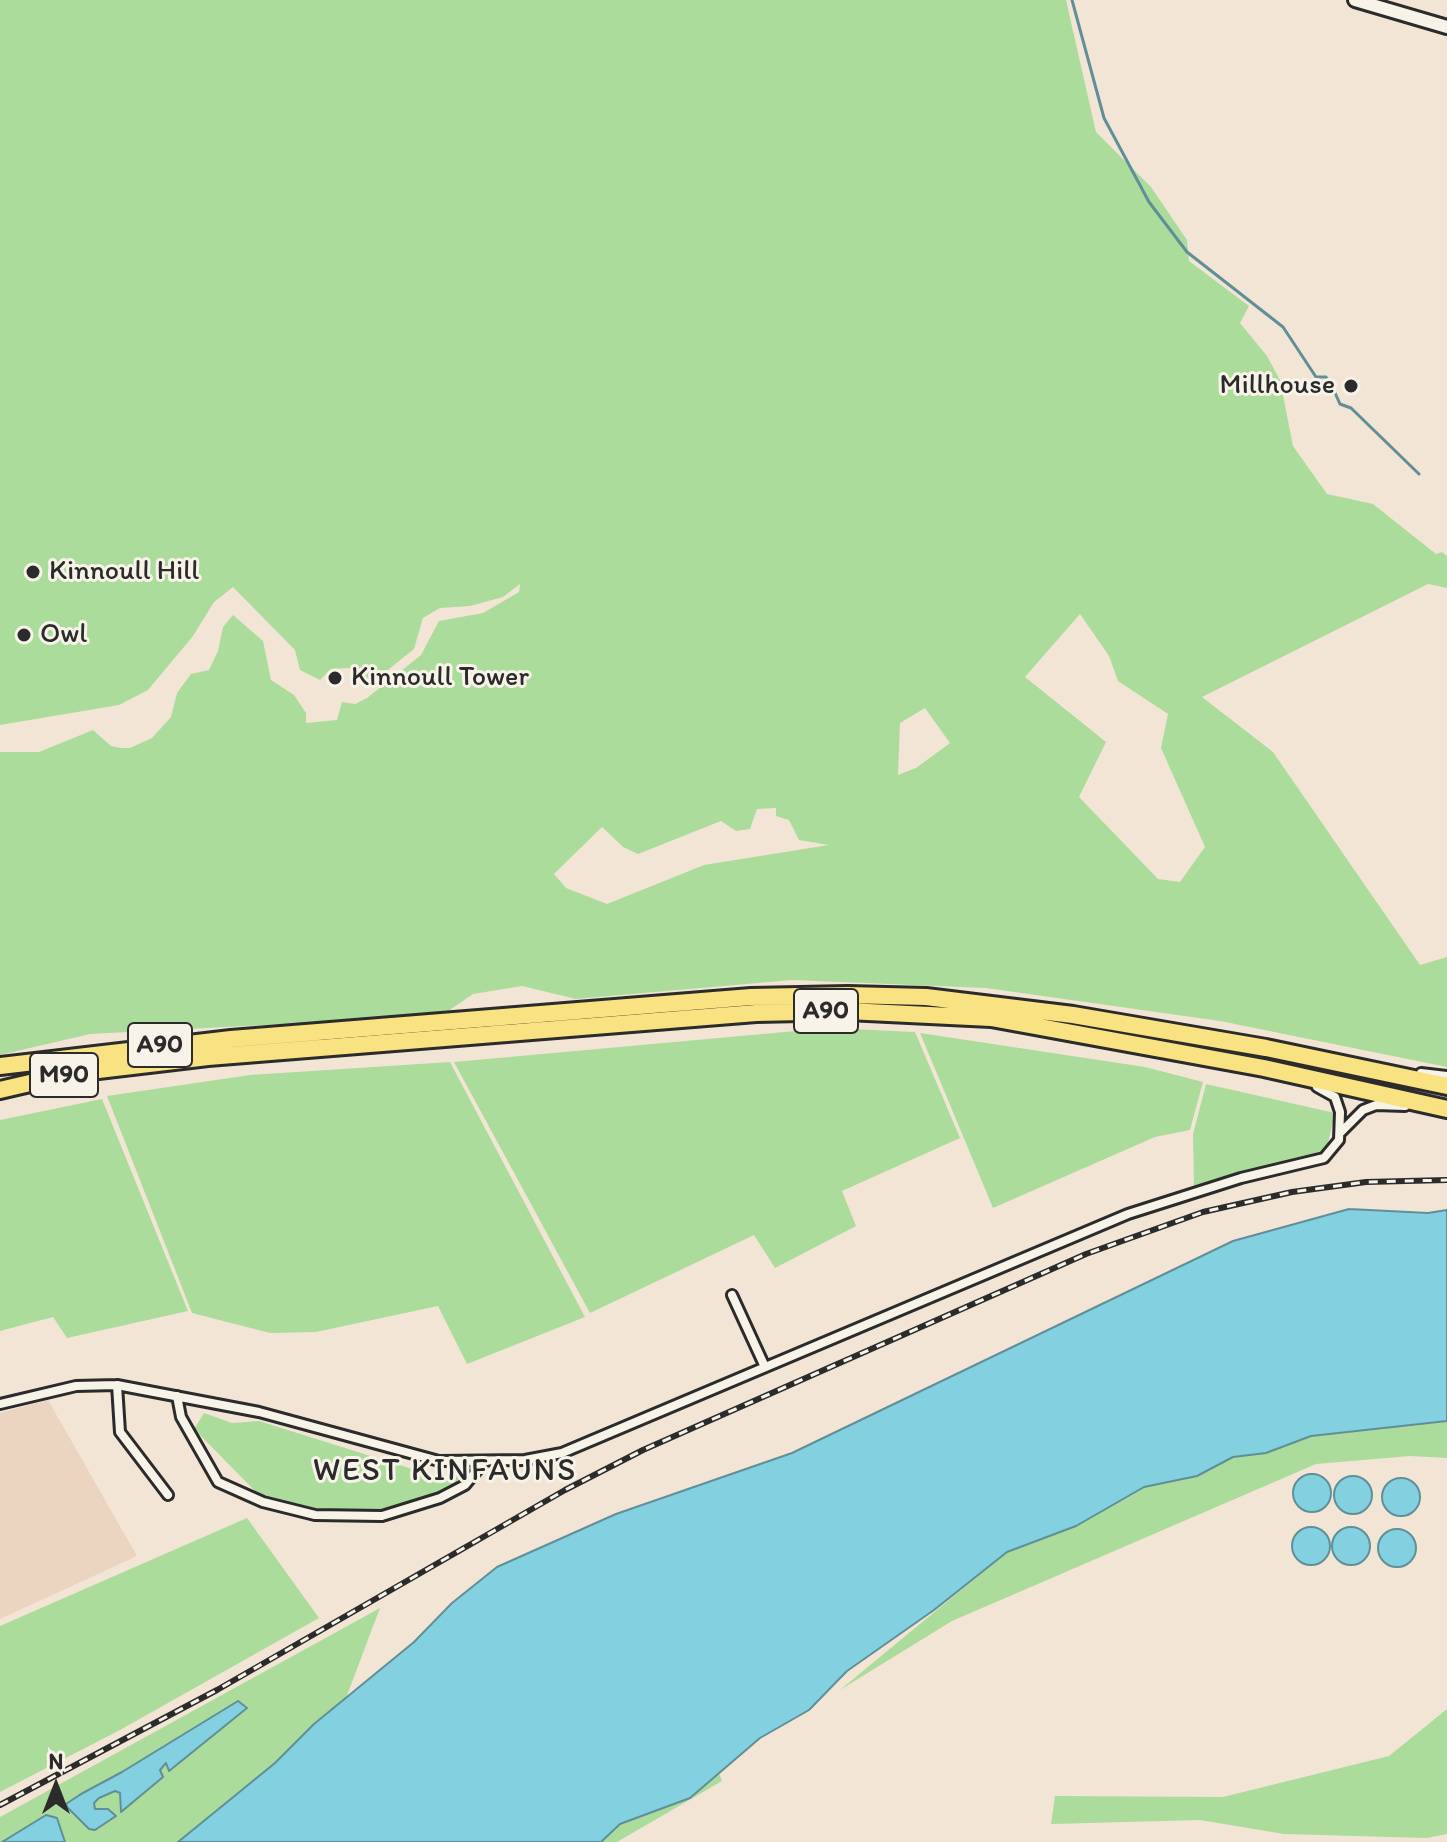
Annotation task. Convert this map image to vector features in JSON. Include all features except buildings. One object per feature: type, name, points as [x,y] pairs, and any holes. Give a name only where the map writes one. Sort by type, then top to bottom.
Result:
[{"type":"highway","name":"A90","points":[[0,1066],[170,1044],[751,997],[848,995],[997,1004],[1266,1048],[1447,1086]]},
{"type":"highway","name":"A90","points":[[0,1102],[129,1065],[756,1013],[847,1011],[991,1018],[1264,1068],[1447,1108]]},
{"type":"highway","name":"M90","points":[[0,1073],[88,1054]]},
{"type":"highway","name":"M90","points":[[0,1090],[73,1073],[129,1065]]},
{"type":"street","points":[[1355,0],[1447,27]]},
{"type":"street","points":[[1349,1065],[1372,1064],[1447,1076]]},
{"type":"street","points":[[1264,1068],[1331,1094],[1339,1104],[1341,1133]]},
{"type":"street","points":[[0,1404],[76,1386],[117,1385],[259,1412],[439,1461],[484,1462],[562,1453],[1128,1214],[1241,1178],[1324,1158],[1335,1148],[1341,1133],[1363,1110],[1376,1105],[1447,1108]]},
{"type":"street","points":[[732,1295],[765,1367]]},
{"type":"street","points":[[117,1385],[120,1432],[168,1495]]},
{"type":"street","points":[[177,1396],[181,1417],[218,1482],[263,1502],[315,1515],[382,1516],[425,1503],[465,1485],[484,1462]]},
{"type":"shaded area","points":[[48,1400],[137,1556],[0,1619],[0,1413]]},
{"type":"green space","points":[[0,0],[1066,0],[1096,132],[1151,187],[1187,240],[1189,261],[1249,306],[1240,323],[1267,356],[1280,380],[1293,446],[1327,494],[1373,504],[1436,554],[1442,552],[1447,556],[1447,588],[1428,584],[1202,697],[1273,752],[1420,965],[1447,957],[1447,1067],[1220,1021],[986,988],[792,980],[576,999],[522,986],[473,994],[441,1016],[90,1034],[0,1055],[0,752],[39,752],[93,730],[111,746],[121,748],[130,748],[152,738],[171,717],[177,693],[191,674],[209,670],[218,651],[223,627],[233,615],[263,641],[271,680],[294,695],[306,713],[306,723],[337,720],[342,702],[355,704],[367,698],[421,655],[439,621],[483,613],[519,592],[520,584],[503,597],[470,606],[440,608],[423,618],[414,649],[378,678],[359,680],[349,668],[331,669],[320,680],[300,670],[295,650],[233,587],[214,602],[193,636],[148,690],[119,705],[0,725]],"holes":[[[1080,614],[1109,656],[1118,681],[1168,714],[1161,748],[1205,847],[1180,882],[1158,879],[1079,797],[1106,742],[1025,677]],[[925,708],[950,743],[916,768],[898,775],[900,723]],[[776,808],[776,816],[789,820],[799,840],[829,845],[704,865],[607,904],[566,888],[554,874],[602,827],[623,847],[638,854],[721,821],[736,831],[750,829],[757,809]]]},
{"type":"green space","points":[[829,1028],[915,1032],[960,1138],[842,1191],[856,1226],[775,1268],[754,1235],[590,1313],[454,1062]]},
{"type":"green space","points":[[920,1033],[1145,1067],[1203,1082],[1190,1130],[1155,1137],[993,1208]]},
{"type":"green space","points":[[450,1062],[585,1317],[467,1364],[438,1306],[316,1332],[270,1333],[192,1313],[107,1096],[250,1075]]},
{"type":"green space","points":[[1206,1084],[1335,1113],[1326,1152],[1223,1178],[1194,1189],[1193,1134]]},
{"type":"green space","points":[[102,1099],[188,1311],[67,1338],[53,1317],[0,1331],[0,1120]]},
{"type":"green space","points":[[1447,1411],[1447,1458],[1410,1456],[1316,1464],[952,1621],[840,1690],[1007,1552],[1076,1526],[1138,1486],[1197,1476],[1233,1457],[1266,1453],[1311,1436]]},
{"type":"green space","points":[[204,1413],[232,1423],[259,1421],[444,1479],[464,1475],[464,1481],[409,1505],[374,1512],[314,1508],[257,1493],[194,1429]]},
{"type":"green space","points":[[247,1518],[319,1618],[120,1730],[0,1792],[0,1626]]},
{"type":"green space","points":[[380,1608],[346,1698],[275,1763],[178,1842],[0,1842],[0,1817]]},
{"type":"green space","points":[[1447,1709],[1447,1834],[1427,1838],[1284,1834],[1200,1820],[1051,1824],[1055,1796],[1223,1797],[1389,1756]]},
{"type":"green space","points":[[714,1761],[722,1781],[617,1842],[573,1842]]},
{"type":"water","points":[[1349,1209],[1428,1213],[1447,1210],[1447,1421],[1311,1436],[1266,1453],[1233,1457],[1197,1476],[1144,1487],[1076,1526],[1007,1552],[934,1610],[847,1671],[809,1710],[760,1738],[690,1798],[620,1824],[601,1842],[178,1842],[275,1763],[314,1724],[414,1642],[452,1603],[497,1567],[616,1514],[792,1453],[1233,1241]]},
{"type":"water","points":[[1312,1474],[1326,1479],[1331,1493],[1326,1507],[1312,1512],[1298,1507],[1293,1493],[1298,1479]]},
{"type":"water","points":[[1353,1476],[1367,1481],[1372,1495],[1367,1509],[1353,1514],[1339,1509],[1334,1495],[1339,1481]]},
{"type":"water","points":[[1401,1478],[1415,1483],[1420,1497],[1415,1511],[1401,1516],[1387,1511],[1382,1497],[1387,1483]]},
{"type":"water","points":[[1311,1527],[1325,1532],[1330,1546],[1325,1560],[1311,1565],[1297,1560],[1292,1546],[1297,1532]]},
{"type":"water","points":[[1351,1527],[1365,1532],[1370,1546],[1365,1560],[1351,1565],[1337,1560],[1332,1546],[1337,1532]]},
{"type":"water","points":[[1397,1529],[1411,1534],[1416,1548],[1411,1562],[1397,1567],[1383,1562],[1378,1548],[1383,1534]]},
{"type":"water","points":[[238,1701],[247,1708],[169,1771],[166,1763],[160,1770],[163,1777],[121,1812],[120,1793],[115,1791],[99,1798],[94,1803],[95,1809],[108,1809],[116,1816],[95,1830],[89,1829],[67,1807],[66,1804],[81,1794]]},
{"type":"water","points":[[46,1815],[57,1818],[65,1842],[2,1842]]},
{"type":"waterway","points":[[1072,0],[1104,118],[1149,202],[1187,252],[1283,327],[1316,377],[1326,377],[1340,404],[1351,408],[1419,474]]},
{"type":"railway","points":[[0,1805],[217,1690],[565,1490],[643,1450],[1086,1254],[1203,1212],[1292,1192],[1366,1182],[1447,1180]]},
{"type":"place","name":"Millhouse","points":[[1351,386]]},
{"type":"place","name":"Kinnoull Hill","points":[[33,572]]},
{"type":"place","name":"Owl","points":[[24,635]]},
{"type":"place","name":"Kinnoull Tower","points":[[335,678]]},
{"type":"district","name":"WEST KINFAUNS","points":[[445,1472]]}]
